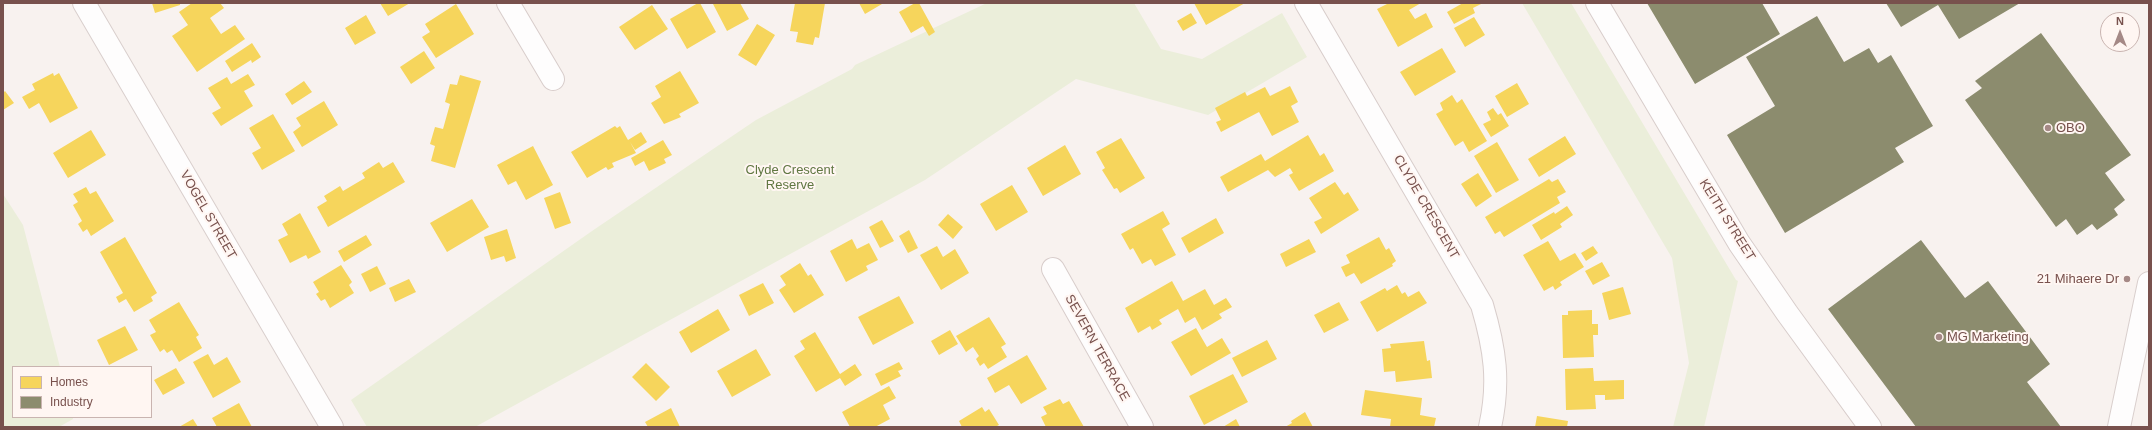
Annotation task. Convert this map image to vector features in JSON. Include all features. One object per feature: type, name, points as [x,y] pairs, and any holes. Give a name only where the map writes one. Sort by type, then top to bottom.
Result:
[{"type":"street","name":"VOGEL STREET","points":[[84,3],[332,427]]},
{"type":"street","points":[[508,3],[553,79]]},
{"type":"street","name":"CLYDE CRESCENT","points":[[1306,3],[1482,305],[1490,332],[1497,382],[1490,427]]},
{"type":"street","name":"KEITH STREET","points":[[1597,3],[1739,243],[1787,313],[1870,427]]},
{"type":"street","name":"SEVERN TERRACE","points":[[1053,269],[1142,427]]},
{"type":"street","points":[[2119,427],[2149,284]]},
{"type":"green space","name":"Clyde Crescent Reserve","points":[[987,3],[1134,3],[1161,49],[1202,59],[1282,13],[1307,57],[1208,115],[1076,79],[925,180],[475,427],[367,427],[351,400],[592,231],[756,120],[852,69],[855,65]]},
{"type":"green space","points":[[1522,3],[1571,3],[1738,281],[1704,427],[1673,427],[1689,363],[1672,258]]},
{"type":"green space","points":[[3,194],[23,225],[60,366],[12,366],[12,418],[73,419],[59,427],[3,427]]},
{"type":"building: Homes","points":[[152,3],[180,3],[180,5],[155,13]]},
{"type":"building: Homes","points":[[192,3],[220,3],[224,8],[210,18],[221,34],[235,25],[245,39],[197,72],[172,36],[188,25],[179,12]]},
{"type":"building: Homes","points":[[380,3],[410,3],[388,16]]},
{"type":"building: Homes","points":[[700,3],[716,32],[687,49],[670,19]]},
{"type":"building: Homes","points":[[740,3],[749,19],[727,31],[713,4]]},
{"type":"building: Homes","points":[[795,3],[825,3],[819,38],[815,37],[813,45],[796,42],[798,32],[790,31]]},
{"type":"building: Homes","points":[[859,3],[882,3],[882,4],[865,14]]},
{"type":"building: Homes","points":[[915,3],[919,3],[935,32],[929,36],[923,26],[911,33],[899,12]]},
{"type":"building: Homes","points":[[1194,3],[1245,3],[1206,25]]},
{"type":"building: Homes","points":[[1389,3],[1421,3],[1409,10],[1415,19],[1426,13],[1433,27],[1398,47],[1377,9]]},
{"type":"building: Homes","points":[[1463,3],[1483,3],[1473,8],[1475,13],[1454,24],[1447,12]]},
{"type":"building: Homes","points":[[456,4],[474,34],[436,58],[422,37],[430,32],[425,24]]},
{"type":"building: Homes","points":[[652,5],[668,29],[635,50],[619,27]]},
{"type":"building: Homes","points":[[1191,13],[1197,23],[1183,31],[1177,21]]},
{"type":"building: Homes","points":[[366,15],[376,33],[355,45],[345,28]]},
{"type":"building: Homes","points":[[1474,17],[1485,35],[1465,47],[1454,28]]},
{"type":"building: Homes","points":[[757,24],[775,35],[756,66],[738,55]]},
{"type":"building: Homes","points":[[252,43],[261,57],[252,63],[251,60],[232,72],[225,61]]},
{"type":"building: Homes","points":[[1442,48],[1456,72],[1415,96],[1400,72]]},
{"type":"building: Homes","points":[[424,51],[435,68],[411,84],[400,67]]},
{"type":"building: Homes","points":[[680,71],[699,103],[679,114],[681,117],[664,124],[651,103],[661,97],[655,86]]},
{"type":"building: Homes","points":[[53,73],[54,76],[59,73],[78,108],[50,123],[39,103],[29,109],[22,97],[35,90],[32,84]]},
{"type":"building: Homes","points":[[248,74],[255,85],[244,91],[253,106],[221,126],[212,113],[221,108],[208,88],[227,77],[231,84]]},
{"type":"building: Homes","points":[[460,75],[481,81],[455,168],[431,161],[435,146],[430,144],[435,127],[443,129],[450,104],[445,102],[450,84],[457,85]]},
{"type":"building: Homes","points":[[304,81],[312,92],[292,105],[285,94]]},
{"type":"building: Homes","points":[[1517,83],[1529,104],[1507,117],[1495,96]]},
{"type":"building: Homes","points":[[1290,86],[1298,102],[1291,106],[1299,122],[1272,136],[1259,112],[1221,132],[1216,122],[1221,120],[1215,108],[1245,92],[1247,96],[1265,87],[1270,96]]},
{"type":"building: Homes","points":[[5,91],[14,103],[3,110],[3,93]]},
{"type":"building: Homes","points":[[1452,95],[1457,103],[1462,99],[1487,141],[1469,152],[1463,141],[1455,146],[1436,114],[1443,110],[1440,103]]},
{"type":"building: Homes","points":[[324,101],[338,125],[302,147],[293,132],[301,126],[296,118]]},
{"type":"building: Homes","points":[[1493,108],[1498,115],[1501,113],[1509,126],[1491,137],[1483,124],[1491,120],[1487,112]]},
{"type":"building: Homes","points":[[273,114],[295,151],[262,170],[252,153],[261,148],[249,128]]},
{"type":"building: Homes","points":[[615,126],[617,128],[620,126],[628,140],[641,132],[647,142],[635,150],[630,142],[636,153],[612,163],[614,167],[608,170],[606,167],[587,178],[571,152]]},
{"type":"building: Homes","points":[[91,130],[106,155],[68,178],[53,153]]},
{"type":"building: Homes","points":[[1308,135],[1320,156],[1324,153],[1334,171],[1299,191],[1289,175],[1293,173],[1290,168],[1275,177],[1268,170],[1228,192],[1220,177],[1261,154],[1265,161]]},
{"type":"building: Homes","points":[[1565,136],[1576,154],[1539,177],[1528,159]]},
{"type":"building: Homes","points":[[1121,138],[1145,178],[1120,193],[1117,188],[1114,189],[1102,170],[1105,168],[1096,152]]},
{"type":"building: Homes","points":[[663,140],[672,155],[664,159],[666,163],[649,171],[644,161],[635,166],[631,158]]},
{"type":"building: Homes","points":[[1497,142],[1519,180],[1496,193],[1474,156]]},
{"type":"building: Homes","points":[[1065,145],[1081,174],[1043,196],[1027,168]]},
{"type":"building: Homes","points":[[533,146],[553,185],[526,200],[516,181],[508,185],[497,165]]},
{"type":"building: Homes","points":[[379,162],[383,168],[393,162],[405,182],[328,227],[317,207],[327,201],[324,196],[340,186],[343,191],[365,178],[362,173]]},
{"type":"building: Homes","points":[[1478,173],[1492,196],[1476,207],[1461,184]]},
{"type":"building: Homes","points":[[1549,179],[1552,182],[1558,179],[1566,192],[1557,197],[1560,203],[1504,237],[1500,231],[1495,234],[1485,217]]},
{"type":"building: Homes","points":[[1335,182],[1344,195],[1348,192],[1359,210],[1321,234],[1314,222],[1322,218],[1309,198]]},
{"type":"building: Homes","points":[[1012,185],[1028,212],[996,231],[980,204]]},
{"type":"building: Homes","points":[[86,187],[90,194],[96,191],[114,221],[91,236],[87,229],[83,232],[78,224],[82,221],[73,205],[78,202],[73,194]]},
{"type":"building: Homes","points":[[560,192],[571,223],[555,229],[544,198]]},
{"type":"building: Homes","points":[[472,199],[489,227],[447,252],[430,223]]},
{"type":"building: Homes","points":[[1567,206],[1573,215],[1560,224],[1562,227],[1541,240],[1532,225],[1554,212],[1555,214]]},
{"type":"building: Homes","points":[[1163,211],[1170,224],[1162,229],[1176,255],[1155,266],[1151,259],[1142,264],[1133,248],[1130,250],[1121,234]]},
{"type":"building: Homes","points":[[300,213],[321,252],[308,259],[306,255],[290,263],[278,240],[288,235],[282,224]]},
{"type":"building: Homes","points":[[948,214],[963,227],[953,239],[938,225]]},
{"type":"building: Homes","points":[[1216,218],[1224,233],[1189,253],[1181,238]]},
{"type":"building: Homes","points":[[882,220],[894,241],[880,248],[869,227]]},
{"type":"building: Homes","points":[[507,229],[516,258],[506,262],[504,256],[491,260],[484,237]]},
{"type":"building: Homes","points":[[909,230],[918,248],[908,253],[899,236]]},
{"type":"building: Homes","points":[[366,235],[372,245],[344,262],[338,251]]},
{"type":"building: Homes","points":[[125,237],[157,293],[151,297],[153,301],[134,312],[126,299],[119,303],[116,297],[123,293],[100,252]]},
{"type":"building: Homes","points":[[1379,237],[1386,250],[1389,248],[1396,261],[1392,264],[1393,266],[1361,284],[1354,273],[1346,277],[1341,267],[1350,263],[1346,255]]},
{"type":"building: Homes","points":[[852,239],[857,249],[869,243],[878,260],[866,266],[868,270],[846,282],[830,251]]},
{"type":"building: Homes","points":[[1309,239],[1316,252],[1286,267],[1280,254]]},
{"type":"building: Homes","points":[[1548,241],[1560,261],[1575,253],[1584,267],[1560,282],[1562,285],[1555,290],[1553,286],[1544,291],[1523,255]]},
{"type":"building: Homes","points":[[937,246],[943,257],[955,249],[969,273],[941,290],[920,255]]},
{"type":"building: Homes","points":[[1593,246],[1598,253],[1586,261],[1581,253]]},
{"type":"building: Homes","points":[[1602,262],[1610,276],[1593,285],[1585,271]]},
{"type":"building: Homes","points":[[800,263],[808,276],[811,274],[824,295],[794,313],[779,290],[786,285],[780,276]]},
{"type":"building: Homes","points":[[341,265],[352,282],[349,285],[354,293],[330,308],[325,299],[321,301],[316,294],[319,292],[313,282]]},
{"type":"building: Homes","points":[[377,266],[386,284],[370,292],[361,274]]},
{"type":"building: Homes","points":[[409,279],[416,292],[395,302],[389,288]]},
{"type":"building: Homes","points":[[1172,281],[1183,301],[1205,289],[1214,305],[1226,298],[1232,307],[1219,314],[1222,318],[1202,330],[1195,317],[1185,323],[1178,309],[1159,320],[1162,324],[1152,330],[1150,326],[1138,333],[1125,308]]},
{"type":"building: Homes","points":[[763,283],[774,303],[749,316],[739,295]]},
{"type":"building: Homes","points":[[1397,285],[1402,294],[1405,292],[1408,297],[1419,291],[1427,303],[1377,332],[1360,302],[1385,288],[1387,291]]},
{"type":"building: Homes","points":[[1623,287],[1631,314],[1609,320],[1602,293]]},
{"type":"building: Homes","points":[[899,296],[914,323],[873,345],[858,317]]},
{"type":"building: Homes","points":[[179,302],[199,335],[196,337],[202,348],[179,362],[172,350],[167,353],[164,349],[160,352],[150,335],[156,332],[149,320]]},
{"type":"building: Homes","points":[[1339,302],[1349,320],[1324,333],[1314,315]]},
{"type":"building: Homes","points":[[718,309],[730,330],[691,353],[679,332]]},
{"type":"building: Homes","points":[[1592,310],[1592,324],[1598,324],[1598,335],[1593,335],[1594,357],[1563,358],[1562,315],[1568,315],[1568,311]]},
{"type":"building: Homes","points":[[989,317],[1006,344],[1001,347],[1007,357],[988,369],[984,363],[980,366],[976,359],[979,356],[973,347],[966,352],[956,336]]},
{"type":"building: Homes","points":[[125,326],[138,350],[109,365],[97,340]]},
{"type":"building: Homes","points":[[1196,328],[1207,347],[1222,338],[1231,353],[1191,376],[1171,342]]},
{"type":"building: Homes","points":[[950,330],[958,344],[939,355],[931,341]]},
{"type":"building: Homes","points":[[815,332],[840,374],[855,364],[862,375],[845,386],[840,378],[816,392],[794,356],[805,349],[800,341]]},
{"type":"building: Homes","points":[[1267,340],[1277,359],[1242,377],[1232,358]]},
{"type":"building: Homes","points":[[1424,341],[1427,361],[1430,360],[1432,378],[1396,382],[1395,371],[1384,372],[1382,349],[1391,348],[1390,344]]},
{"type":"building: Homes","points":[[756,349],[771,375],[732,397],[717,371]]},
{"type":"building: Homes","points":[[208,354],[214,365],[227,357],[241,382],[213,398],[193,362]]},
{"type":"building: Homes","points":[[1027,355],[1047,389],[1021,404],[1009,385],[995,393],[987,378]]},
{"type":"building: Homes","points":[[899,362],[903,369],[898,371],[901,376],[881,386],[875,374]]},
{"type":"building: Homes","points":[[646,363],[670,387],[656,401],[632,377]]},
{"type":"building: Homes","points":[[176,368],[185,383],[163,395],[154,380]]},
{"type":"building: Homes","points":[[1593,368],[1594,381],[1624,380],[1624,399],[1605,400],[1605,395],[1595,395],[1596,409],[1566,410],[1565,369]]},
{"type":"building: Homes","points":[[1233,374],[1248,402],[1204,425],[1189,396]]},
{"type":"building: Homes","points":[[889,386],[896,398],[883,405],[890,419],[875,427],[850,427],[842,412]]},
{"type":"building: Homes","points":[[1365,390],[1422,398],[1420,415],[1436,418],[1434,427],[1390,427],[1391,419],[1361,415]]},
{"type":"building: Homes","points":[[1060,399],[1063,404],[1069,401],[1084,427],[1046,427],[1041,417],[1047,414],[1043,407]]},
{"type":"building: Homes","points":[[239,403],[252,427],[217,427],[212,418]]},
{"type":"building: Homes","points":[[982,407],[985,412],[989,409],[999,425],[995,427],[962,427],[959,421]]},
{"type":"building: Homes","points":[[671,408],[680,427],[648,427],[645,422]]},
{"type":"building: Homes","points":[[1305,412],[1313,427],[1285,427],[1292,423],[1291,421]]},
{"type":"building: Homes","points":[[1537,416],[1568,421],[1567,427],[1535,427]]},
{"type":"building: Homes","points":[[193,419],[198,427],[179,427]]},
{"type":"building: Homes","points":[[1236,419],[1240,427],[1223,427]]},
{"type":"building: Industry","points":[[1647,3],[1762,3],[1780,34],[1695,84]]},
{"type":"building: Industry","points":[[1886,3],[2020,3],[1959,39],[1938,5],[1901,27]]},
{"type":"building: Industry","points":[[1817,16],[1844,62],[1869,48],[1878,63],[1891,55],[1933,126],[1895,148],[1904,162],[1785,233],[1727,135],[1775,106],[1746,57]]},
{"type":"building: Industry","name":"OBO","points":[[2041,33],[2131,155],[2105,173],[2125,200],[2114,209],[2118,215],[2097,230],[2092,224],[2077,235],[2066,219],[2056,227],[1965,100],[1982,88],[1975,81]]},
{"type":"building: Industry","name":"MG Marketing","points":[[1921,240],[1965,298],[1988,281],[2050,364],[2027,382],[2061,427],[1916,427],[1828,309]]},
{"type":"place","name":"OBO","points":[[2048,128]]},
{"type":"place","name":"21 Mihaere Dr","points":[[2127,279]]},
{"type":"place","name":"MG Marketing","points":[[1939,337]]}]
